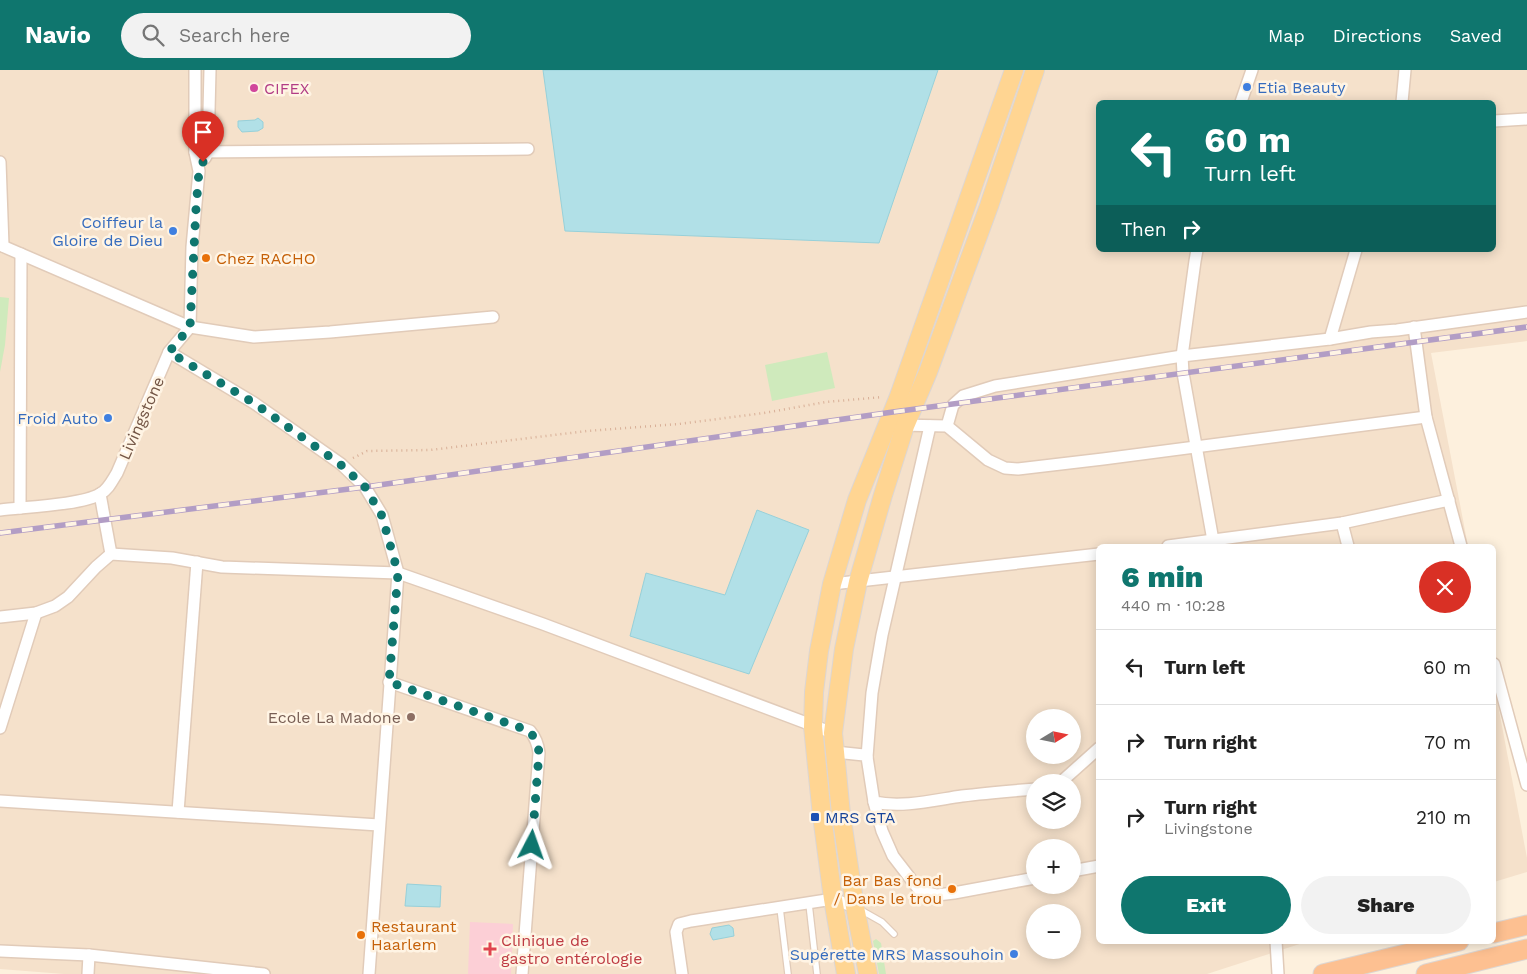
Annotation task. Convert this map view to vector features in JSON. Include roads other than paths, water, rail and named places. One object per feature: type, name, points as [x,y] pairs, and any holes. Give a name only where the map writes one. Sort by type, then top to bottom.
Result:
[{"type":"highway","points":[[1496,933],[1527,925]]},
{"type":"highway","points":[[1323,974],[1447,944]]},
{"type":"highway","points":[[1426,974],[1527,949]]},
{"type":"main road","points":[[868,974],[855,907],[834,752],[833,733],[844,649],[858,582],[883,495],[897,424],[899,396],[1014,70]]},
{"type":"main road","points":[[846,974],[833,899],[813,727],[814,692],[819,651],[832,584],[857,500],[897,424],[928,372],[989,206],[1035,70]]},
{"type":"street","points":[[190,327],[192,247],[199,171],[195,152],[195,70]]},
{"type":"street","points":[[199,171],[208,152],[210,70]]},
{"type":"street","points":[[1242,100],[1252,70]]},
{"type":"street","points":[[1402,100],[1405,70]]},
{"type":"street","points":[[1496,121],[1527,119]]},
{"type":"street","points":[[195,152],[528,148]]},
{"type":"street","points":[[0,162],[2,245],[190,327],[254,337],[493,317]]},
{"type":"street","points":[[1197,252],[1194,261],[1182,356],[1183,374],[1214,544],[1342,523],[1449,500]]},
{"type":"street","points":[[1330,339],[1355,252]]},
{"type":"street","points":[[20,254],[20,508]]},
{"type":"street","points":[[947,426],[953,405],[963,396],[995,386],[1182,356],[1330,339],[1527,312]]},
{"type":"street","name":"Livingstone","points":[[100,494],[108,487],[117,473],[169,352],[190,327]]},
{"type":"street","points":[[1414,328],[1426,417],[1460,544]]},
{"type":"street","points":[[169,352],[254,403],[340,464],[365,487],[382,516],[398,573],[369,974]]},
{"type":"street","points":[[897,424],[947,426],[988,460],[1005,468],[1018,469],[1426,417]]},
{"type":"street","points":[[930,426],[895,578],[872,693],[866,757],[874,802],[882,831],[893,856],[920,891],[937,895],[1026,880]]},
{"type":"street","points":[[0,510],[77,501],[100,494],[111,554]]},
{"type":"street","points":[[1342,523],[1347,544]]},
{"type":"street","points":[[0,617],[36,613],[55,606],[62,602],[111,554],[172,558],[222,567],[398,573],[543,624],[833,733]]},
{"type":"street","points":[[832,584],[1096,554]]},
{"type":"street","points":[[178,812],[197,562]]},
{"type":"street","points":[[0,728],[36,613]]},
{"type":"street","points":[[1496,671],[1527,785]]},
{"type":"street","points":[[389,682],[530,731],[535,737],[539,753],[522,974]]},
{"type":"street","points":[[1070,774],[1096,751]]},
{"type":"street","points":[[834,752],[864,755],[866,757]]},
{"type":"street","points":[[874,802],[907,804],[974,794],[1026,790]]},
{"type":"street","points":[[0,801],[379,825]]},
{"type":"street","points":[[1081,869],[1096,867]]},
{"type":"street","points":[[682,974],[676,932],[680,924],[833,899],[855,907]]},
{"type":"street","points":[[1276,944],[1278,974]]},
{"type":"street","points":[[0,951],[89,955],[264,974]]},
{"type":"street","points":[[88,974],[89,955]]},
{"type":"lane","points":[[809,904],[817,974]]},
{"type":"lane","points":[[855,907],[882,922],[894,934]]},
{"type":"lane","points":[[780,908],[788,974]]},
{"type":"water","points":[[543,70],[938,70],[879,243],[565,231]]},
{"type":"water","points":[[258,118],[263,122],[263,128],[258,131],[242,132],[238,127],[238,121],[255,120]]},
{"type":"water","points":[[757,510],[809,530],[749,674],[630,636],[646,573],[725,595]]},
{"type":"water","points":[[407,884],[441,886],[440,907],[405,906]]},
{"type":"water","points":[[729,925],[733,928],[734,936],[713,940],[710,934],[712,928]]},
{"type":"railway","points":[[0,533],[365,487],[893,412],[1527,327]]},
{"type":"place","name":"Etia Beauty","points":[[1247,87]]},
{"type":"place","name":"CIFEX","points":[[254,88]]},
{"type":"place","name":"Coiffeur la Gloire de Dieu","points":[[173,231]]},
{"type":"place","name":"Chez RACHO","points":[[206,258]]},
{"type":"place","name":"Froid Auto","points":[[108,418]]},
{"type":"place","name":"Ecole La Madone","points":[[411,717]]},
{"type":"place","name":"MRS GTA","points":[[815,817]]},
{"type":"place","name":"Bar Bas fond / Dans le trou","points":[[952,889]]},
{"type":"place","name":"Restaurant Haarlem","points":[[361,935]]},
{"type":"place","name":"Clinique de gastro entérologie","points":[[490,949]]},
{"type":"place","name":"Supérette MRS Massouhoin","points":[[1014,954]]}]
